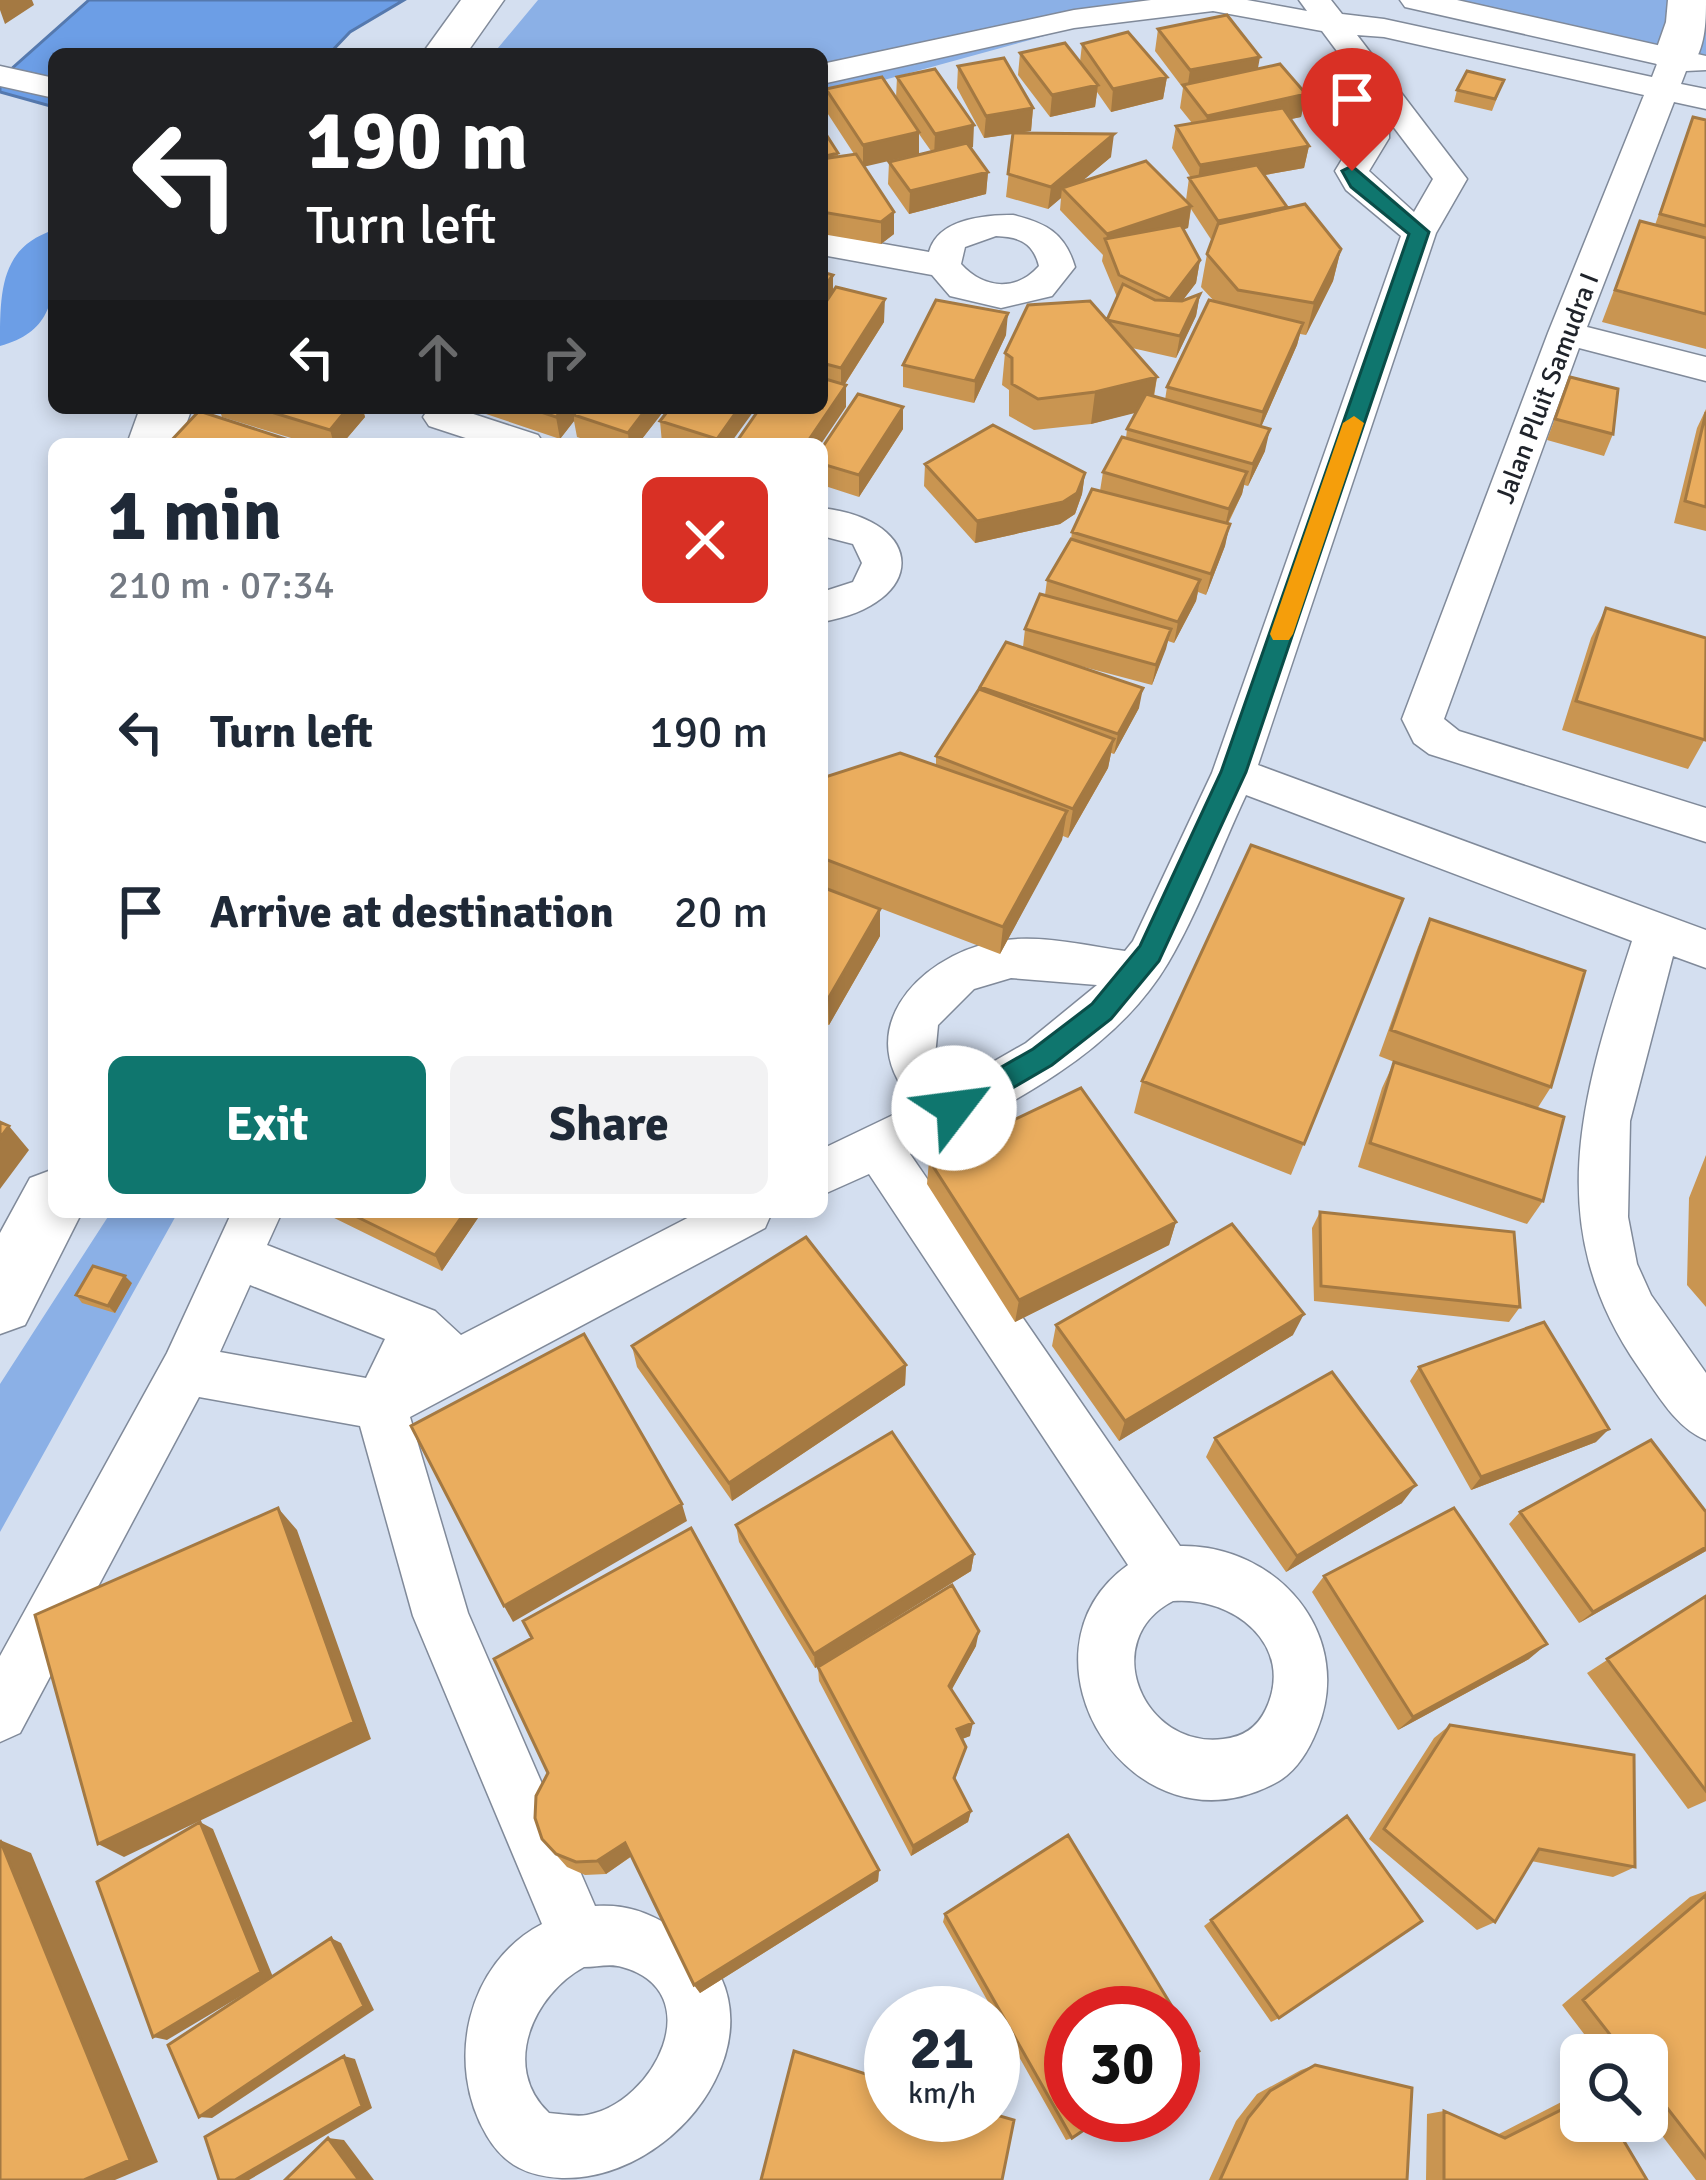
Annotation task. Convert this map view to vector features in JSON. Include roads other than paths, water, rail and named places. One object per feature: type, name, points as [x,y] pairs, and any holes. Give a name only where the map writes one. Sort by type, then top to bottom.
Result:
[{"type":"street","points":[[448,48],[483,0]]},
{"type":"street","points":[[1416,0],[1684,46]]},
{"type":"street","points":[[828,73],[1074,19],[1222,1],[1302,10],[1462,44],[1684,46]]},
{"type":"street","points":[[828,1170],[954,1108],[1058,1046],[1102,1012],[1150,953],[1234,772],[1419,232],[1450,179],[1414,129],[1302,10]]},
{"type":"street","points":[[1302,10],[1373,120],[1372,139],[1352,171],[1358,183],[1419,232]]},
{"type":"street","points":[[1684,46],[1706,99]]},
{"type":"street","name":"Jalan Pluit Samudra I","points":[[1684,46],[1566,333],[1424,718],[1429,732],[1444,743],[1706,825]]},
{"type":"street","points":[[0,76],[48,87]]},
{"type":"street","points":[[1372,139],[1414,129]]},
{"type":"street","points":[[828,245],[943,266]]},
{"type":"street","points":[[1566,333],[1706,369]]},
{"type":"street","points":[[437,423],[500,438]]},
{"type":"street","points":[[828,523],[860,530],[878,544],[885,563],[880,582],[863,598],[828,606]]},
{"type":"street","points":[[1234,772],[1706,949]]},
{"type":"street","points":[[1658,932],[1630,1022],[1597,1169],[1603,1232],[1630,1308],[1706,1415]]},
{"type":"street","points":[[954,1108],[918,1073],[910,1044],[915,1018],[957,973],[996,960],[1136,971]]},
{"type":"street","points":[[877,1144],[1167,1575]]},
{"type":"street","points":[[0,1302],[48,1210]]},
{"type":"street","points":[[380,1405],[439,1345],[733,1218]]},
{"type":"street","points":[[0,1713],[186,1370],[247,1234],[439,1345]]},
{"type":"street","points":[[186,1370],[380,1405]]},
{"type":"street","points":[[380,1405],[441,1616],[578,1937]]},
{"type":"waterway","points":[[0,322],[48,261]]}]
